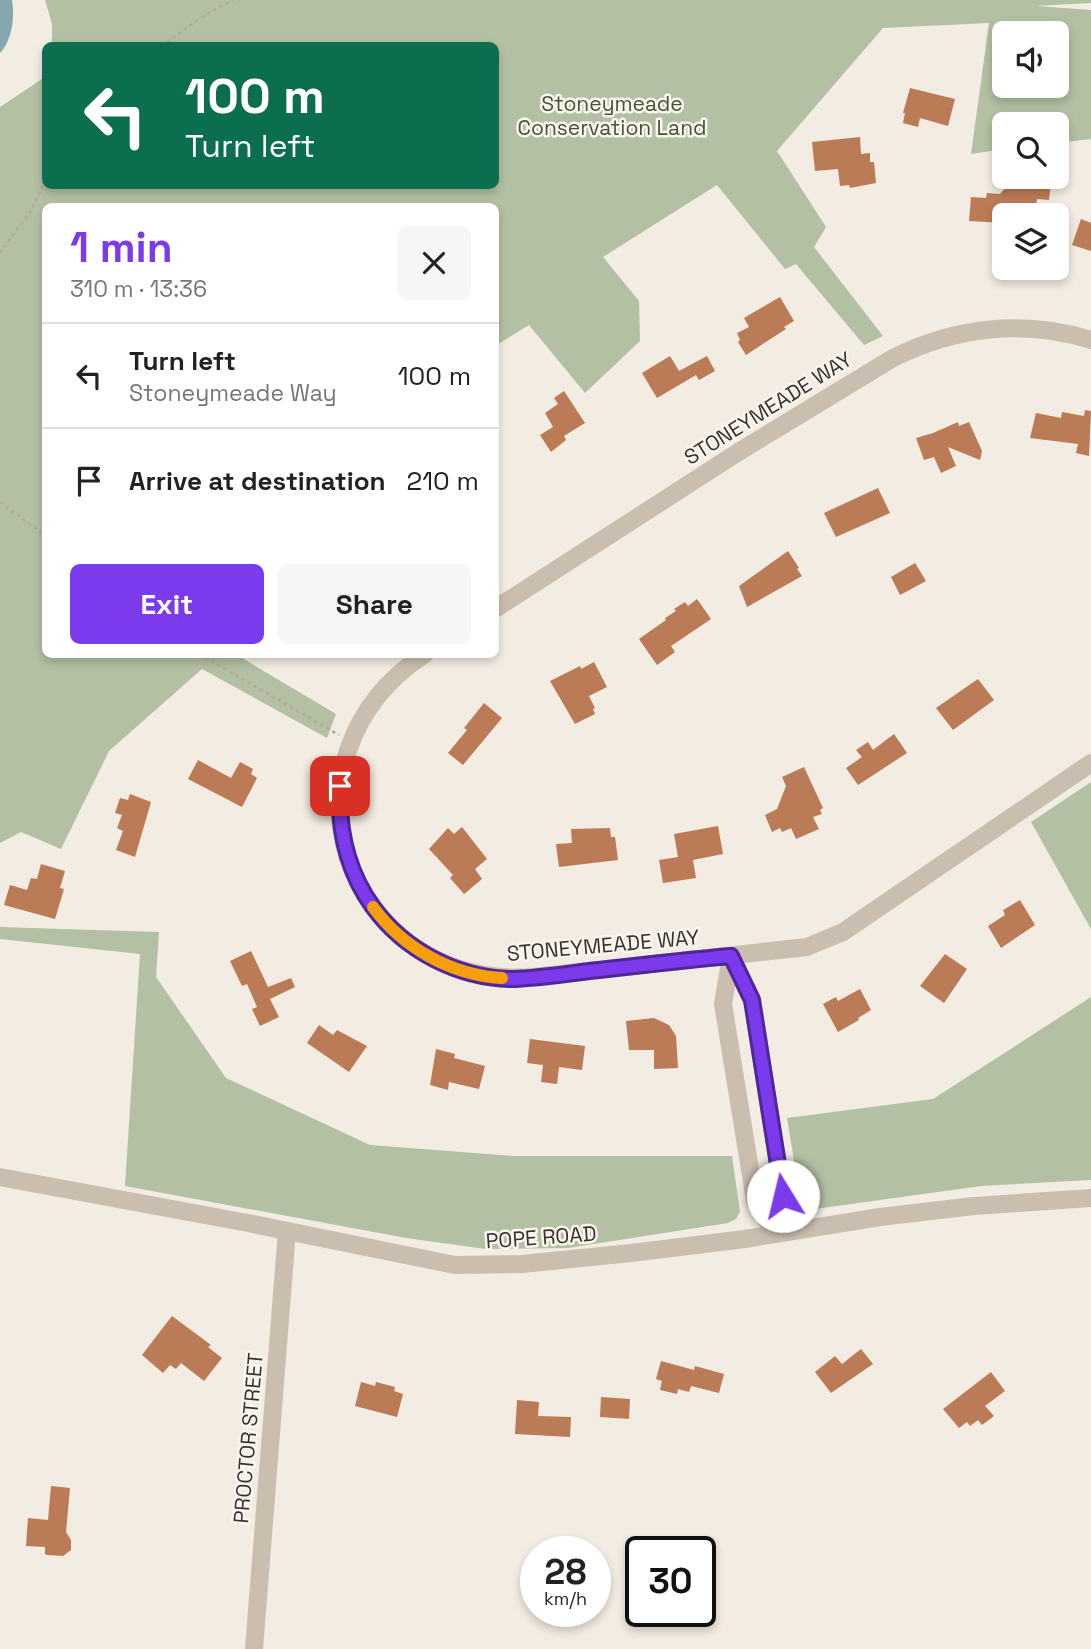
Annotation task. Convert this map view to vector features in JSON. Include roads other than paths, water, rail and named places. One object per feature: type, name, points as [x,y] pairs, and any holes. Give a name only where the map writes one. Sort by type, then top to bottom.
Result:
[{"type":"street","name":"STONEYMEADE WAY","points":[[499,606],[740,451],[869,372],[917,346],[962,332],[1008,328],[1059,331],[1091,340]]},
{"type":"street","name":"STONEYMEADE WAY","points":[[420,658],[389,682],[365,713],[350,742],[340,786],[341,825],[350,863],[367,898],[391,928],[439,962],[476,975],[495,978],[533,977],[807,947],[843,932],[1091,763]]},
{"type":"street","name":"STONEYMEADE WAY","points":[[731,956],[752,1000],[757,1026],[783,1196],[775,1234]]},
{"type":"street","name":"STONEYMEADE WAY","points":[[731,956],[723,1004],[755,1200],[775,1234]]},
{"type":"street","name":"POPE ROAD","points":[[0,1177],[455,1265],[526,1264],[694,1246],[880,1217],[974,1206],[1091,1198]]},
{"type":"street","name":"PROCTOR STREET","points":[[254,1649],[287,1231]]},
{"type":"water","points":[[0,0],[12,0],[13,14],[10,35],[0,53]]},
{"type":"park label","name":"Stoneymeade Conservation Land","points":[[612,115]]}]
